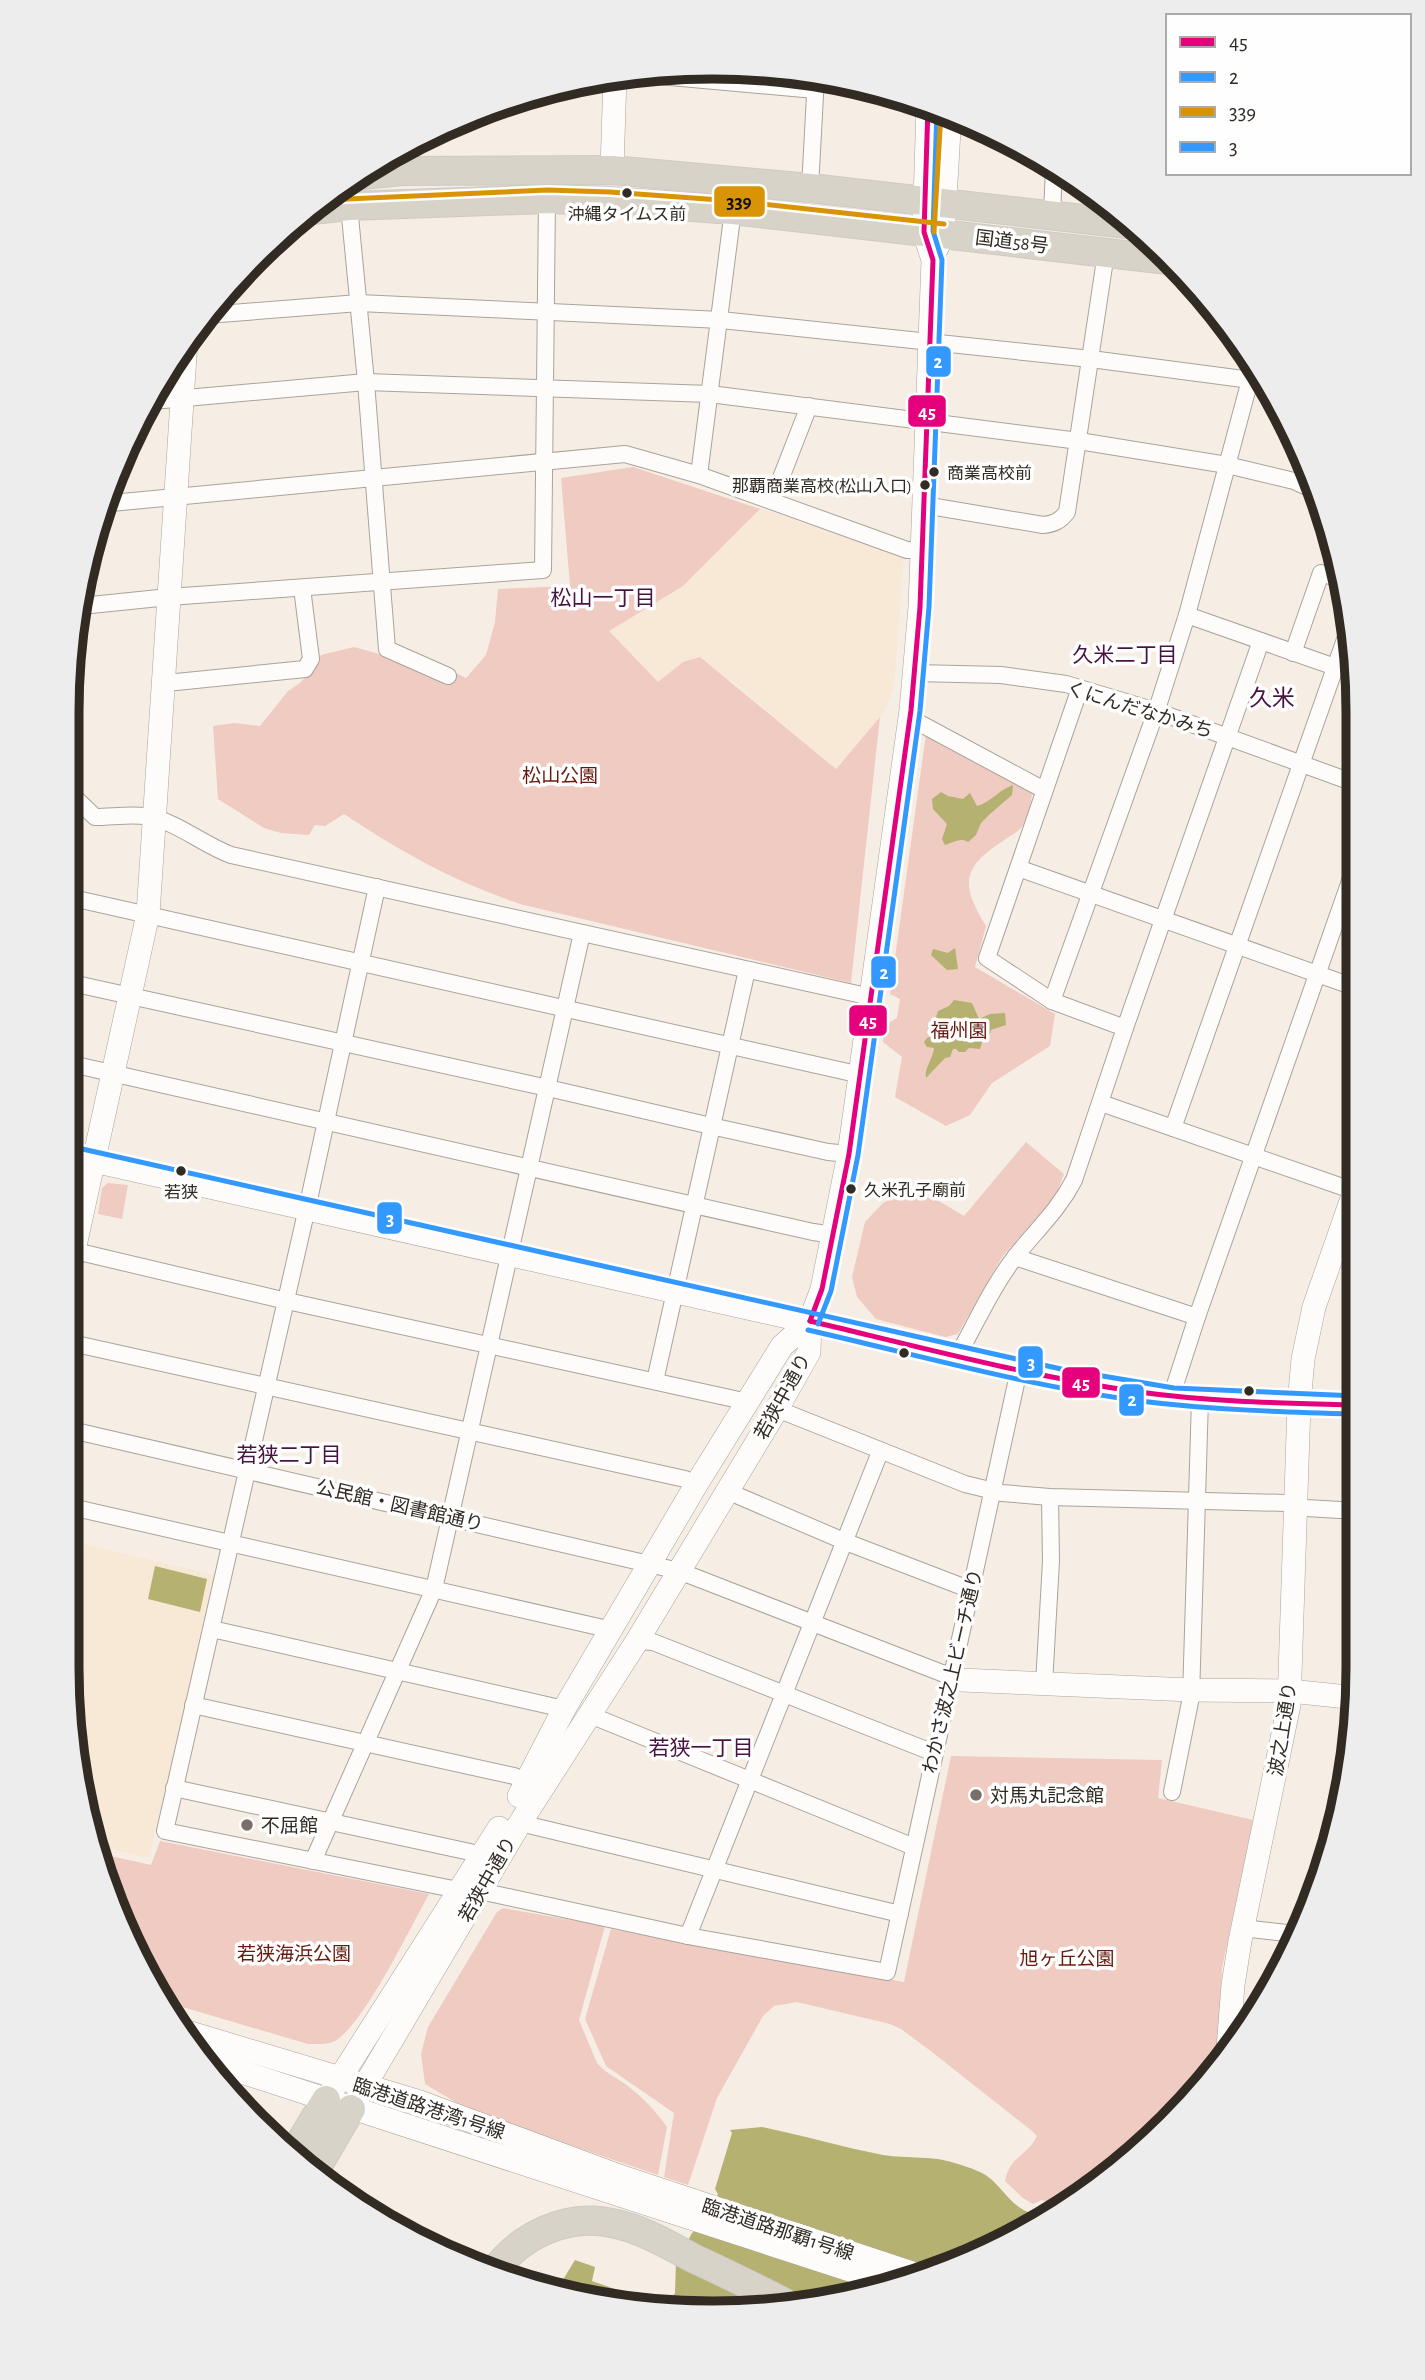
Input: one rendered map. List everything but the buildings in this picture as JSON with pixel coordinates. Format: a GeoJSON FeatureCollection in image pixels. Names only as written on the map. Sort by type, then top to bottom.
{"type":"FeatureCollection","features":[{"type":"Feature","properties":{"kind":"highway","name":"国道58号"},"geometry":{"type":"LineString","coordinates":[[403,160],[612,170],[810,188],[1113,223]]}},
{"type":"Feature","properties":{"kind":"highway","name":"国道58号"},"geometry":{"type":"LineString","coordinates":[[330,208],[547,199],[611,201],[733,210],[1155,259]]}},
{"type":"Feature","properties":{"kind":"highway"},"geometry":{"type":"LineString","coordinates":[[299,2147],[349,2093]]}},
{"type":"Feature","properties":{"kind":"highway"},"geometry":{"type":"LineString","coordinates":[[318,2163],[349,2093]]}},
{"type":"Feature","properties":{"kind":"highway"},"geometry":{"type":"LineString","coordinates":[[500,2265],[530,2237],[555,2226],[594,2221],[616,2224],[654,2238],[775,2298]]}},
{"type":"Feature","properties":{"kind":"street"},"geometry":{"type":"LineString","coordinates":[[612,170],[615,87]]}},
{"type":"Feature","properties":{"kind":"street"},"geometry":{"type":"LineString","coordinates":[[810,188],[816,88]]}},
{"type":"Feature","properties":{"kind":"street"},"geometry":{"type":"LineString","coordinates":[[810,1321],[822,1289],[849,1154],[915,673],[923,550],[935,202],[929,117]]}},
{"type":"Feature","properties":{"kind":"street"},"geometry":{"type":"LineString","coordinates":[[935,202],[948,124]]}},
{"type":"Feature","properties":{"kind":"street"},"geometry":{"type":"LineString","coordinates":[[1052,216],[1053,179]]}},
{"type":"Feature","properties":{"kind":"street"},"geometry":{"type":"LineString","coordinates":[[88,605],[543,570],[548,311],[547,199]]}},
{"type":"Feature","properties":{"kind":"street"},"geometry":{"type":"LineString","coordinates":[[349,206],[387,649],[448,676]]}},
{"type":"Feature","properties":{"kind":"street"},"geometry":{"type":"LineString","coordinates":[[699,475],[733,210]]}},
{"type":"Feature","properties":{"kind":"street"},"geometry":{"type":"LineString","coordinates":[[924,505],[1043,525],[1060,520],[1067,512],[1106,253]]}},
{"type":"Feature","properties":{"kind":"street"},"geometry":{"type":"LineString","coordinates":[[221,314],[359,303],[720,320],[1248,375]]}},
{"type":"Feature","properties":{"kind":"street"},"geometry":{"type":"LineString","coordinates":[[79,1219],[114,1074],[148,914],[184,362]]}},
{"type":"Feature","properties":{"kind":"street"},"geometry":{"type":"LineString","coordinates":[[162,400],[366,382],[710,394],[1079,442],[1227,465],[1304,486]]}},
{"type":"Feature","properties":{"kind":"street"},"geometry":{"type":"LineString","coordinates":[[1052,1002],[1156,711],[1187,615],[1227,465],[1254,385]]}},
{"type":"Feature","properties":{"kind":"street"},"geometry":{"type":"LineString","coordinates":[[772,501],[809,406]]}},
{"type":"Feature","properties":{"kind":"street"},"geometry":{"type":"LineString","coordinates":[[114,503],[625,454],[699,475],[907,550],[923,550]]}},
{"type":"Feature","properties":{"kind":"street"},"geometry":{"type":"LineString","coordinates":[[1293,653],[1321,573],[1331,576]]}},
{"type":"Feature","properties":{"kind":"street"},"geometry":{"type":"LineString","coordinates":[[164,681],[305,669],[312,659],[302,588]]}},
{"type":"Feature","properties":{"kind":"street"},"geometry":{"type":"LineString","coordinates":[[1187,615],[1335,667]]}},
{"type":"Feature","properties":{"kind":"street"},"geometry":{"type":"LineString","coordinates":[[958,1355],[1003,1275],[1062,1203],[1074,1180],[1261,641]]}},
{"type":"Feature","properties":{"kind":"street"},"geometry":{"type":"LineString","coordinates":[[1172,1128],[1343,646]]}},
{"type":"Feature","properties":{"kind":"street","name":"くにんだなかみち"},"geometry":{"type":"LineString","coordinates":[[915,673],[1001,675],[1066,684],[1156,711],[1346,780]]}},
{"type":"Feature","properties":{"kind":"street"},"geometry":{"type":"LineString","coordinates":[[1080,688],[986,958],[1052,1002],[1125,1028]]}},
{"type":"Feature","properties":{"kind":"street"},"geometry":{"type":"LineString","coordinates":[[910,718],[1044,790]]}},
{"type":"Feature","properties":{"kind":"street"},"geometry":{"type":"LineString","coordinates":[[79,802],[95,817],[145,816],[180,828],[230,855],[871,997]]}},
{"type":"Feature","properties":{"kind":"street"},"geometry":{"type":"LineString","coordinates":[[1018,868],[1346,984]]}},
{"type":"Feature","properties":{"kind":"street"},"geometry":{"type":"LineString","coordinates":[[377,887],[307,1209],[165,1831],[688,1936],[880,1452]]}},
{"type":"Feature","properties":{"kind":"street"},"geometry":{"type":"LineString","coordinates":[[1173,1397],[1197,1317],[1346,894]]}},
{"type":"Feature","properties":{"kind":"street"},"geometry":{"type":"LineString","coordinates":[[79,899],[861,1075]]}},
{"type":"Feature","properties":{"kind":"street"},"geometry":{"type":"LineString","coordinates":[[313,1861],[434,1589],[582,933]]}},
{"type":"Feature","properties":{"kind":"street"},"geometry":{"type":"LineString","coordinates":[[654,1381],[747,970]]}},
{"type":"Feature","properties":{"kind":"street"},"geometry":{"type":"LineString","coordinates":[[79,984],[828,1152],[849,1154]]}},
{"type":"Feature","properties":{"kind":"street"},"geometry":{"type":"LineString","coordinates":[[79,1066],[692,1206],[834,1235]]}},
{"type":"Feature","properties":{"kind":"street"},"geometry":{"type":"LineString","coordinates":[[1101,1103],[1346,1186]]}},
{"type":"Feature","properties":{"kind":"street"},"geometry":{"type":"LineString","coordinates":[[79,1157],[1099,1386],[1173,1397],[1346,1405]]}},
{"type":"Feature","properties":{"kind":"street","name":"波之上通り"},"geometry":{"type":"LineString","coordinates":[[1229,2033],[1242,1928],[1290,1691],[1298,1404],[1303,1359],[1314,1307],[1346,1217]]}},
{"type":"Feature","properties":{"kind":"street"},"geometry":{"type":"LineString","coordinates":[[79,1252],[748,1402]]}},
{"type":"Feature","properties":{"kind":"street"},"geometry":{"type":"LineString","coordinates":[[1015,1258],[1197,1317]]}},
{"type":"Feature","properties":{"kind":"street","name":"若狭中通り"},"geometry":{"type":"LineString","coordinates":[[349,2093],[469,1890],[520,1823],[564,1709],[696,1485],[782,1346],[810,1321]]}},
{"type":"Feature","properties":{"kind":"street","name":"若狭中通り"},"geometry":{"type":"LineString","coordinates":[[469,1890],[480,1857],[590,1715],[777,1409],[809,1352],[810,1321]]}},
{"type":"Feature","properties":{"kind":"street"},"geometry":{"type":"LineString","coordinates":[[79,1345],[685,1479],[696,1485]]}},
{"type":"Feature","properties":{"kind":"street","name":"わかさ波之上ビーチ通り"},"geometry":{"type":"LineString","coordinates":[[688,1936],[887,1972],[1019,1370]]}},
{"type":"Feature","properties":{"kind":"street"},"geometry":{"type":"LineString","coordinates":[[1172,1792],[1191,1690],[1200,1399]]}},
{"type":"Feature","properties":{"kind":"street"},"geometry":{"type":"LineString","coordinates":[[777,1409],[880,1452],[965,1484],[992,1491],[1050,1497],[1286,1503],[1306,1508],[1346,1510]]}},
{"type":"Feature","properties":{"kind":"street","name":"公民館・図書館通り"},"geometry":{"type":"LineString","coordinates":[[79,1432],[679,1571],[952,1678]]}},
{"type":"Feature","properties":{"kind":"street"},"geometry":{"type":"LineString","coordinates":[[727,1491],[846,1542],[971,1590]]}},
{"type":"Feature","properties":{"kind":"street"},"geometry":{"type":"LineString","coordinates":[[1044,1684],[1051,1561],[1050,1497]]}},
{"type":"Feature","properties":{"kind":"street"},"geometry":{"type":"LineString","coordinates":[[79,1509],[612,1630]]}},
{"type":"Feature","properties":{"kind":"street"},"geometry":{"type":"LineString","coordinates":[[212,1629],[564,1709]]}},
{"type":"Feature","properties":{"kind":"street"},"geometry":{"type":"LineString","coordinates":[[637,1641],[653,1642],[934,1754]]}},
{"type":"Feature","properties":{"kind":"street"},"geometry":{"type":"LineString","coordinates":[[952,1678],[1191,1690],[1290,1691],[1345,1697]]}},
{"type":"Feature","properties":{"kind":"street"},"geometry":{"type":"LineString","coordinates":[[193,1705],[514,1776],[534,1786]]}},
{"type":"Feature","properties":{"kind":"street"},"geometry":{"type":"LineString","coordinates":[[590,1715],[914,1847]]}},
{"type":"Feature","properties":{"kind":"street"},"geometry":{"type":"LineString","coordinates":[[174,1788],[470,1852],[480,1857]]}},
{"type":"Feature","properties":{"kind":"street"},"geometry":{"type":"LineString","coordinates":[[520,1823],[900,1914]]}},
{"type":"Feature","properties":{"kind":"street"},"geometry":{"type":"LineString","coordinates":[[1242,1928],[1288,1933]]}},
{"type":"Feature","properties":{"kind":"street","name":"臨港道路港湾1号線"},"geometry":{"type":"LineString","coordinates":[[198,2036],[549,2171],[669,2202]]}},
{"type":"Feature","properties":{"kind":"street","name":"臨港道路港湾1号線"},"geometry":{"type":"LineString","coordinates":[[218,2062],[349,2093],[421,2102],[669,2202]]}},
{"type":"Feature","properties":{"kind":"street","name":"臨港道路那覇1号線"},"geometry":{"type":"LineString","coordinates":[[669,2202],[905,2271]]}},
{"type":"Feature","properties":{"kind":"street","name":"臨港道路那覇1号線"},"geometry":{"type":"LineString","coordinates":[[669,2202],[880,2279]]}},
{"type":"Feature","properties":{"kind":"shaded area"},"geometry":{"type":"Polygon","coordinates":[[[633,467],[904,556],[894,688],[880,717],[836,769],[732,681],[683,662],[658,683],[609,631],[561,478],[633,467]]]}},
{"type":"Feature","properties":{"kind":"shaded area"},"geometry":{"type":"Polygon","coordinates":[[[1013,785],[1012,795],[981,823],[976,835],[968,842],[959,840],[945,845],[942,839],[947,824],[933,809],[932,799],[941,792],[963,799],[970,793],[977,806],[1013,785]]]}},
{"type":"Feature","properties":{"kind":"shaded area"},"geometry":{"type":"Polygon","coordinates":[[[955,948],[958,969],[947,970],[931,955],[933,949],[948,953],[955,948]]]}},
{"type":"Feature","properties":{"kind":"shaded area"},"geometry":{"type":"Polygon","coordinates":[[[954,1000],[972,1003],[979,1019],[990,1014],[1005,1013],[1006,1025],[991,1030],[990,1034],[984,1036],[980,1049],[969,1048],[965,1052],[959,1052],[953,1049],[950,1057],[945,1058],[926,1078],[934,1048],[927,1047],[924,1042],[936,1034],[934,1023],[938,1011],[949,1006],[954,1000]]]}},
{"type":"Feature","properties":{"kind":"shaded area"},"geometry":{"type":"Polygon","coordinates":[[[79,1543],[215,1575],[149,1858],[105,1848],[100,1832],[84,1750],[80,1709],[79,1543]]]}},
{"type":"Feature","properties":{"kind":"shaded area"},"geometry":{"type":"Polygon","coordinates":[[[155,1566],[207,1579],[200,1612],[148,1599],[155,1566]]]}},
{"type":"Feature","properties":{"kind":"shaded area"},"geometry":{"type":"Polygon","coordinates":[[[762,2127],[883,2155],[949,2161],[989,2177],[1014,2203],[1034,2213],[955,2253],[877,2280],[795,2296],[754,2300],[670,2300],[675,2293],[676,2262],[718,2194],[715,2189],[732,2133],[730,2130],[762,2127]]]}},
{"type":"Feature","properties":{"kind":"shaded area"},"geometry":{"type":"Polygon","coordinates":[[[575,2260],[595,2267],[592,2281],[636,2297],[589,2289],[561,2283],[575,2260]]]}},
{"type":"Feature","properties":{"kind":"green space","name":"松山公園"},"geometry":{"type":"Polygon","coordinates":[[[633,467],[760,509],[683,586],[609,631],[658,682],[683,662],[700,657],[836,769],[880,717],[851,983],[520,904],[429,865],[344,814],[325,826],[315,825],[309,835],[281,833],[264,828],[218,799],[213,726],[234,723],[260,726],[288,691],[313,669],[321,655],[354,647],[401,660],[447,680],[456,673],[466,678],[486,655],[495,622],[498,589],[570,586],[561,478],[633,467]]]}},
{"type":"Feature","properties":{"kind":"green space","name":"福州園"},"geometry":{"type":"Polygon","coordinates":[[[926,734],[1019,779],[1032,793],[1029,813],[1022,827],[979,860],[969,878],[972,899],[986,926],[975,967],[1055,1014],[1050,1046],[992,1083],[970,1115],[946,1126],[895,1097],[902,1057],[883,1042],[885,1025],[897,1018],[900,999],[890,994],[926,734]]]}},
{"type":"Feature","properties":{"kind":"green space"},"geometry":{"type":"Polygon","coordinates":[[[1026,1142],[1064,1174],[1056,1195],[1002,1257],[958,1334],[945,1337],[876,1319],[857,1297],[852,1277],[865,1222],[883,1203],[898,1195],[911,1193],[939,1201],[964,1216],[1026,1142]]]}},
{"type":"Feature","properties":{"kind":"green space"},"geometry":{"type":"Polygon","coordinates":[[[108,1183],[128,1185],[122,1219],[98,1214],[102,1188],[108,1183]]]}},
{"type":"Feature","properties":{"kind":"green space","name":"旭ヶ丘公園"},"geometry":{"type":"Polygon","coordinates":[[[951,1756],[1162,1760],[1158,1798],[1253,1820],[1222,1968],[1218,2049],[1161,2116],[1098,2170],[1050,2203],[1042,2200],[1033,2204],[1005,2181],[1011,2166],[1037,2136],[1032,2131],[901,2029],[797,2002],[774,2006],[763,2016],[717,2098],[688,2185],[664,2177],[674,2113],[606,2066],[585,2019],[611,1929],[904,1982],[951,1756]]]}},
{"type":"Feature","properties":{"kind":"green space","name":"若狭海浜公園"},"geometry":{"type":"Polygon","coordinates":[[[160,1841],[429,1894],[386,1974],[360,2015],[335,2041],[308,2044],[177,2005],[144,1948],[107,1855],[151,1865],[160,1841]]]}},
{"type":"Feature","properties":{"kind":"green space"},"geometry":{"type":"Polygon","coordinates":[[[503,1908],[605,1926],[579,2020],[597,2063],[640,2096],[667,2127],[658,2175],[457,2103],[425,2084],[421,2054],[428,2027],[497,1912],[503,1908]]]}},
{"type":"Feature","properties":{"kind":"transit line","name":"45"},"geometry":{"type":"LineString","coordinates":[[810,1321],[822,1289],[849,1154],[911,710],[920,607],[933,260],[924,232],[928,116]]}},
{"type":"Feature","properties":{"kind":"transit line","name":"2"},"geometry":{"type":"LineString","coordinates":[[818,1324],[831,1291],[858,1155],[920,711],[929,607],[942,260],[933,231],[937,120]]}},
{"type":"Feature","properties":{"kind":"transit line","name":"339"},"geometry":{"type":"LineString","coordinates":[[934,232],[940,121]]}},
{"type":"Feature","properties":{"kind":"transit line","name":"339"},"geometry":{"type":"LineString","coordinates":[[342,199],[547,190],[610,192],[734,201],[944,224]]}},
{"type":"Feature","properties":{"kind":"transit line","name":"3"},"geometry":{"type":"LineString","coordinates":[[79,1148],[1061,1369],[1174,1388],[1346,1396]]}},
{"type":"Feature","properties":{"kind":"transit line","name":"45"},"geometry":{"type":"LineString","coordinates":[[810,1321],[1015,1369],[1139,1392],[1220,1400],[1346,1405]]}},
{"type":"Feature","properties":{"kind":"transit line","name":"2"},"geometry":{"type":"LineString","coordinates":[[808,1330],[1015,1379],[1098,1395],[1194,1407],[1346,1414]]}},
{"type":"Feature","properties":{"kind":"place","name":"沖縄タイムス前"},"geometry":{"type":"Point","coordinates":[627,193]}},
{"type":"Feature","properties":{"kind":"place","name":"商業高校前"},"geometry":{"type":"Point","coordinates":[934,472]}},
{"type":"Feature","properties":{"kind":"place","name":"那覇商業高校(松山入口)"},"geometry":{"type":"Point","coordinates":[925,485]}},
{"type":"Feature","properties":{"kind":"place","name":"若狭"},"geometry":{"type":"Point","coordinates":[181,1171]}},
{"type":"Feature","properties":{"kind":"place","name":"久米孔子廟前"},"geometry":{"type":"Point","coordinates":[851,1189]}},
{"type":"Feature","properties":{"kind":"place","name":"対馬丸記念館"},"geometry":{"type":"Point","coordinates":[976,1795]}},
{"type":"Feature","properties":{"kind":"place","name":"不屈館"},"geometry":{"type":"Point","coordinates":[247,1825]}},
{"type":"Feature","properties":{"kind":"district","name":"松山一丁目"},"geometry":{"type":"Point","coordinates":[603,598]}},
{"type":"Feature","properties":{"kind":"district","name":"久米二丁目"},"geometry":{"type":"Point","coordinates":[1125,655]}},
{"type":"Feature","properties":{"kind":"district","name":"久米"},"geometry":{"type":"Point","coordinates":[1272,698]}},
{"type":"Feature","properties":{"kind":"district","name":"若狭二丁目"},"geometry":{"type":"Point","coordinates":[289,1455]}},
{"type":"Feature","properties":{"kind":"district","name":"若狭一丁目"},"geometry":{"type":"Point","coordinates":[701,1748]}}]}
